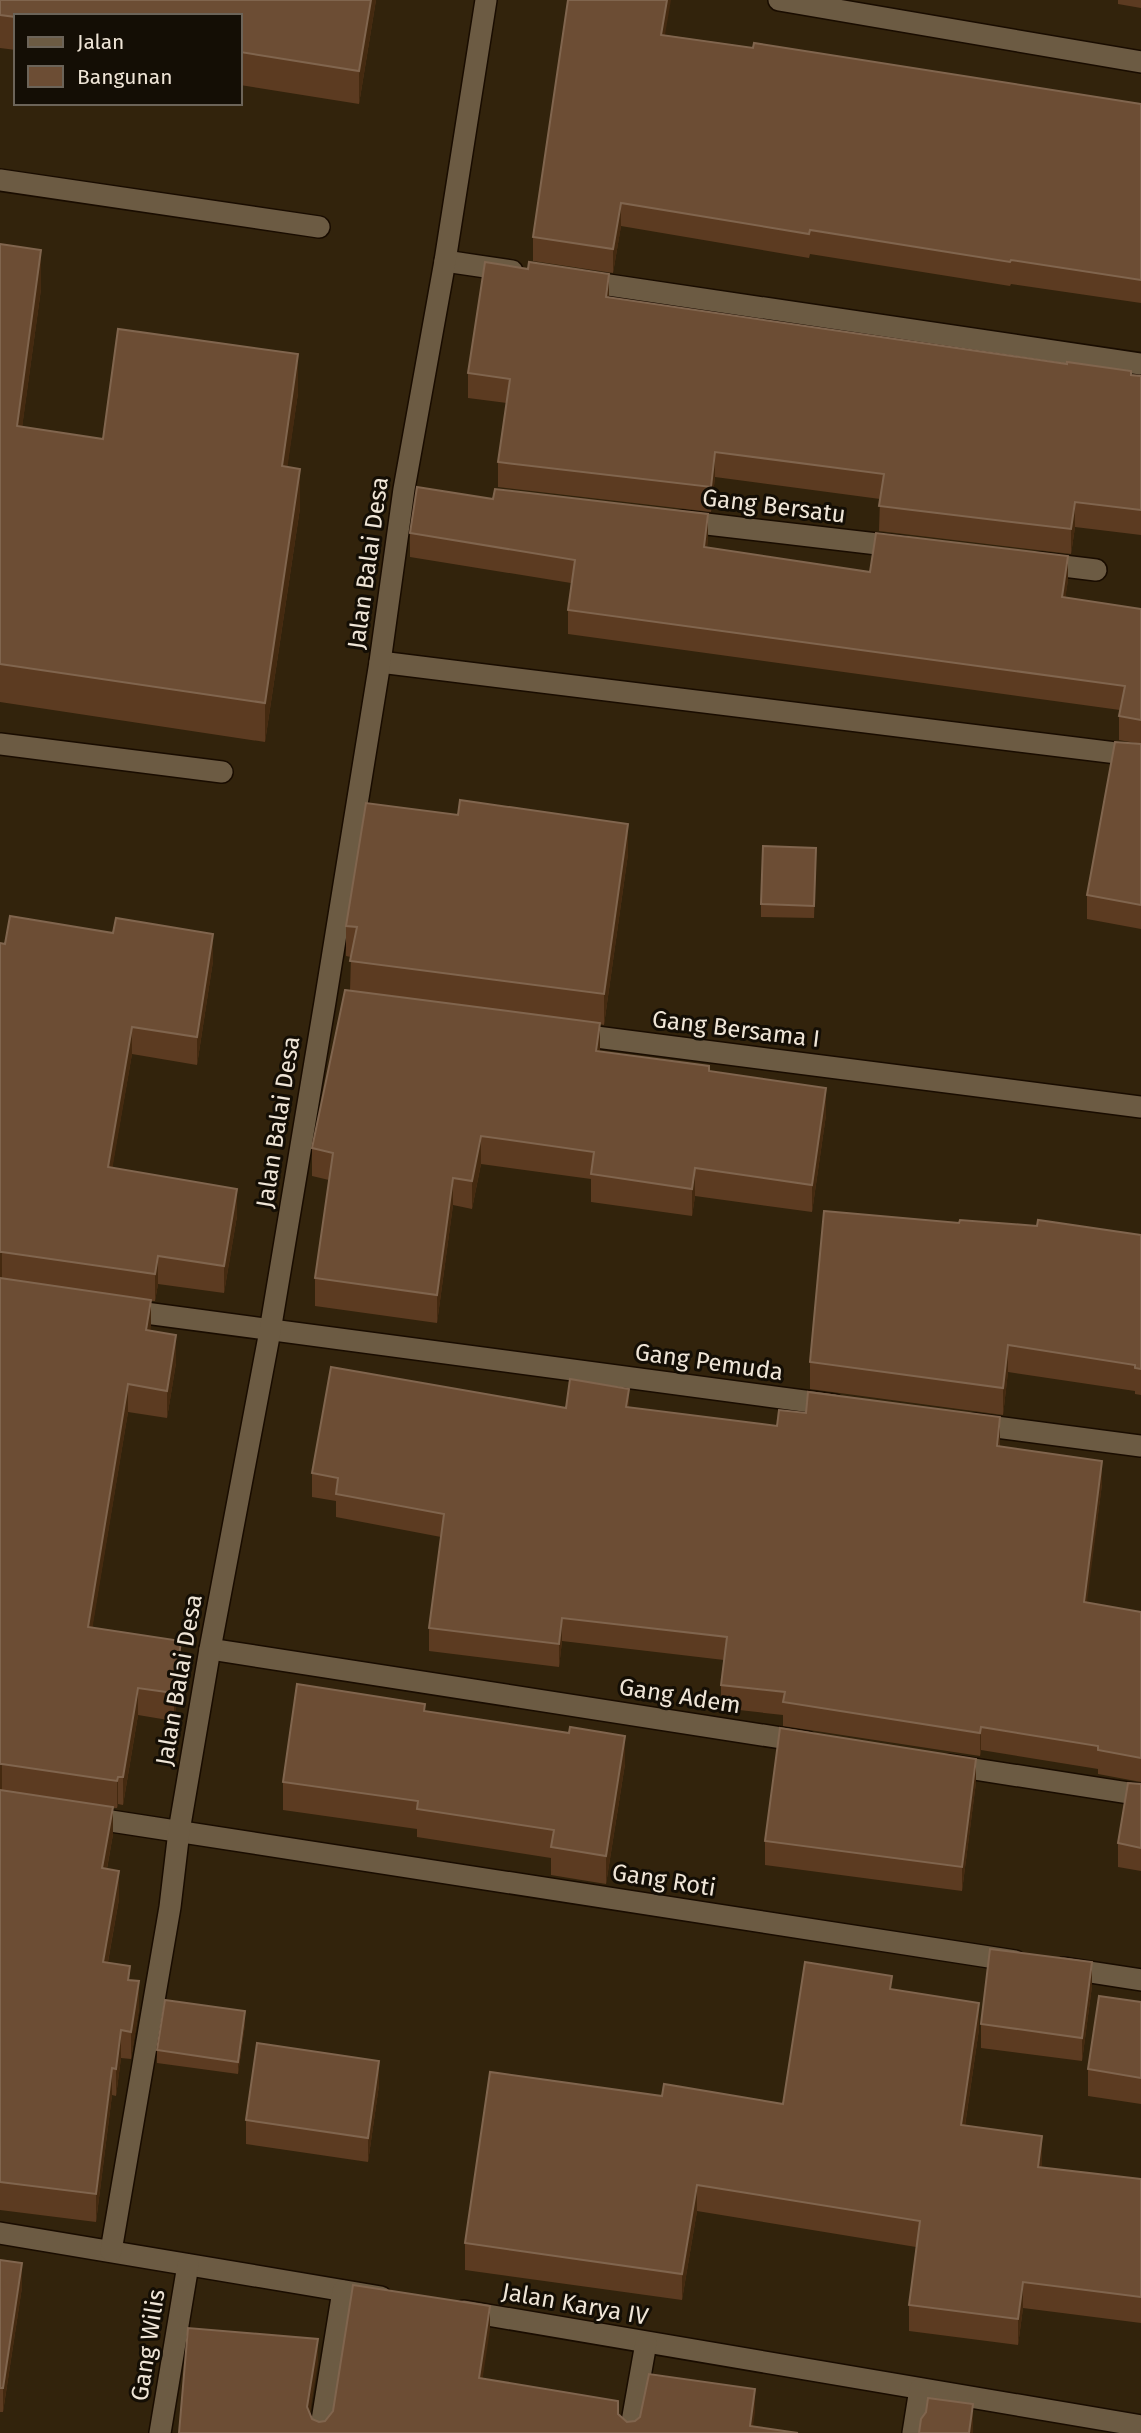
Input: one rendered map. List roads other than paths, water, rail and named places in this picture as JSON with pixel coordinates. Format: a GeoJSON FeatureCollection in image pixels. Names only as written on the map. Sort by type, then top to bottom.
{"type":"FeatureCollection","features":[{"type":"Feature","properties":{"kind":"street","name":"Jalan Balai Desa"},"geometry":{"type":"LineString","coordinates":[[111,2251],[170,1907],[179,1831],[210,1649],[332,1003],[380,663],[411,490],[486,0]]}},
{"type":"Feature","properties":{"kind":"street"},"geometry":{"type":"LineString","coordinates":[[779,0],[1141,62]]}},
{"type":"Feature","properties":{"kind":"street"},"geometry":{"type":"LineString","coordinates":[[0,180],[319,227]]}},
{"type":"Feature","properties":{"kind":"street"},"geometry":{"type":"LineString","coordinates":[[445,261],[527,273]]}},
{"type":"Feature","properties":{"kind":"street"},"geometry":{"type":"LineString","coordinates":[[568,279],[1141,364]]}},
{"type":"Feature","properties":{"kind":"street","name":"Gang Bersatu"},"geometry":{"type":"LineString","coordinates":[[667,520],[916,549]]}},
{"type":"Feature","properties":{"kind":"street"},"geometry":{"type":"LineString","coordinates":[[1013,560],[1096,570]]}},
{"type":"Feature","properties":{"kind":"street"},"geometry":{"type":"LineString","coordinates":[[380,663],[1141,756]]}},
{"type":"Feature","properties":{"kind":"street"},"geometry":{"type":"LineString","coordinates":[[0,744],[222,772]]}},
{"type":"Feature","properties":{"kind":"street","name":"Gang Bersama I"},"geometry":{"type":"LineString","coordinates":[[546,1030],[1141,1107]]}},
{"type":"Feature","properties":{"kind":"street","name":"Gang Pemuda"},"geometry":{"type":"LineString","coordinates":[[108,1307],[851,1408]]}},
{"type":"Feature","properties":{"kind":"street"},"geometry":{"type":"LineString","coordinates":[[947,1420],[1141,1446]]}},
{"type":"Feature","properties":{"kind":"street","name":"Gang Adem"},"geometry":{"type":"LineString","coordinates":[[210,1649],[826,1745]]}},
{"type":"Feature","properties":{"kind":"street"},"geometry":{"type":"LineString","coordinates":[[936,1763],[1141,1795]]}},
{"type":"Feature","properties":{"kind":"street","name":"Gang Roti"},"geometry":{"type":"LineString","coordinates":[[69,1814],[1141,1980]]}},
{"type":"Feature","properties":{"kind":"street"},"geometry":{"type":"LineString","coordinates":[[0,2232],[398,2300]]}},
{"type":"Feature","properties":{"kind":"street","name":"Gang Wilis"},"geometry":{"type":"LineString","coordinates":[[160,2433],[188,2265]]}},
{"type":"Feature","properties":{"kind":"street"},"geometry":{"type":"LineString","coordinates":[[320,2433],[343,2291]]}},
{"type":"Feature","properties":{"kind":"street","name":"Jalan Karya IV"},"geometry":{"type":"LineString","coordinates":[[440,2307],[1141,2426]]}},
{"type":"Feature","properties":{"kind":"street"},"geometry":{"type":"LineString","coordinates":[[630,2433],[646,2343]]}},
{"type":"Feature","properties":{"kind":"street"},"geometry":{"type":"LineString","coordinates":[[913,2433],[920,2389]]}}]}
